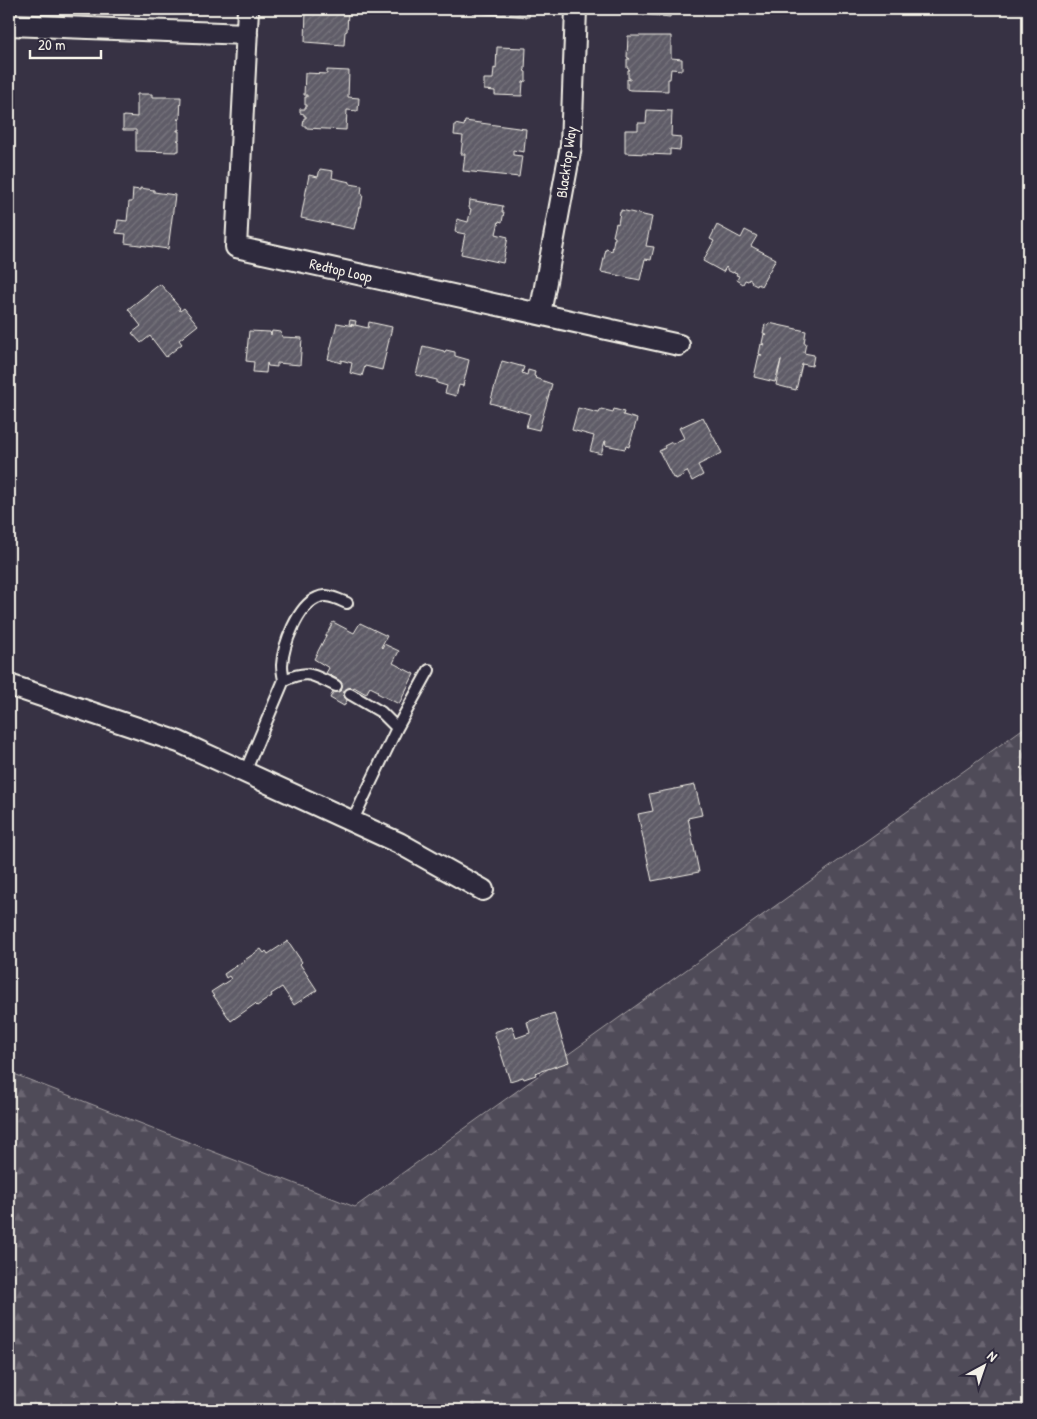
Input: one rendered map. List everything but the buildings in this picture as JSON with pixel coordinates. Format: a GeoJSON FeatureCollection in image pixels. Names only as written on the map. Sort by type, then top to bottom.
{"type":"FeatureCollection","features":[{"type":"Feature","properties":{"kind":"street","name":"Redtop Loop"},"geometry":{"type":"LineString","coordinates":[[248,9],[236,247],[679,345]]}},
{"type":"Feature","properties":{"kind":"street","name":"Blacktop Way"},"geometry":{"type":"LineString","coordinates":[[540,314],[570,146],[576,9]]}},
{"type":"Feature","properties":{"kind":"street"},"geometry":{"type":"LineString","coordinates":[[9,25],[247,34]]}},
{"type":"Feature","properties":{"kind":"street"},"geometry":{"type":"LineString","coordinates":[[9,685],[179,742],[399,843],[483,890]]}},
{"type":"Feature","properties":{"kind":"lane"},"geometry":{"type":"LineString","coordinates":[[245,772],[284,680],[282,666],[284,652],[294,626],[306,606],[318,597],[331,596],[346,603]]}},
{"type":"Feature","properties":{"kind":"lane"},"geometry":{"type":"LineString","coordinates":[[352,822],[429,670]]}},
{"type":"Feature","properties":{"kind":"lane"},"geometry":{"type":"LineString","coordinates":[[284,680],[308,673],[336,686]]}},
{"type":"Feature","properties":{"kind":"lane"},"geometry":{"type":"LineString","coordinates":[[350,694],[381,712],[398,728]]}},
{"type":"Feature","properties":{"kind":"green space"},"geometry":{"type":"Polygon","coordinates":[[[1028,725],[1028,1410],[9,1410],[9,1072],[355,1207],[1028,725]]]}}]}
